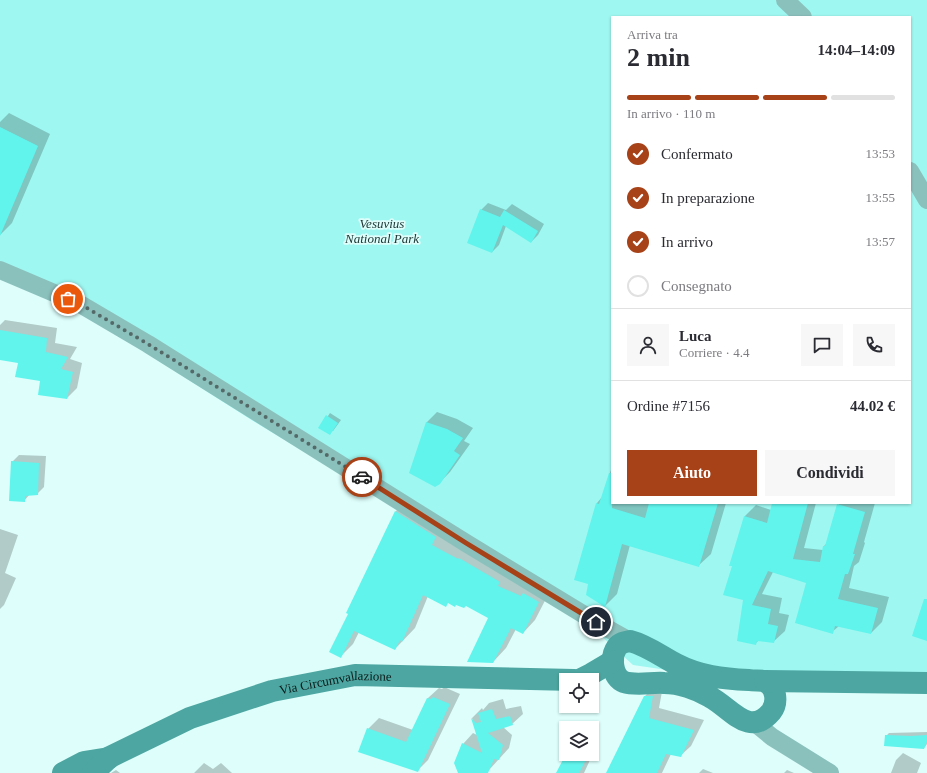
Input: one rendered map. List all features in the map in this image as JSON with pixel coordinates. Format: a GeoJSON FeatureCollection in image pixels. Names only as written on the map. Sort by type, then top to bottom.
{"type":"FeatureCollection","features":[{"type":"Feature","properties":{"kind":"main road"},"geometry":{"type":"LineString","coordinates":[[592,673],[619,652],[638,643],[677,664],[704,675],[722,679],[771,696],[806,682],[927,683]]}},
{"type":"Feature","properties":{"kind":"main road"},"geometry":{"type":"LineString","coordinates":[[619,652],[615,672],[624,682]]}},
{"type":"Feature","properties":{"kind":"main road","name":"Via Circumvallazione"},"geometry":{"type":"LineString","coordinates":[[63,773],[84,762],[110,757],[190,718],[272,691],[355,675],[559,680]]}},
{"type":"Feature","properties":{"kind":"main road"},"geometry":{"type":"LineString","coordinates":[[599,684],[624,682],[665,683],[691,689],[710,697],[746,722],[755,724],[766,718],[771,696]]}},
{"type":"Feature","properties":{"kind":"main road","name":"Via Circumvallazione"},"geometry":{"type":"LineString","coordinates":[[93,773],[110,757]]}},
{"type":"Feature","properties":{"kind":"street"},"geometry":{"type":"LineString","coordinates":[[785,0],[802,16]]}},
{"type":"Feature","properties":{"kind":"street"},"geometry":{"type":"LineString","coordinates":[[911,173],[927,200]]}},
{"type":"Feature","properties":{"kind":"street"},"geometry":{"type":"LineString","coordinates":[[0,270],[80,304],[148,344],[466,543],[596,622],[619,652]]}},
{"type":"Feature","properties":{"kind":"street"},"geometry":{"type":"LineString","coordinates":[[771,696],[779,730],[788,745]]}},
{"type":"Feature","properties":{"kind":"street"},"geometry":{"type":"LineString","coordinates":[[755,724],[772,737],[788,745],[830,773]]}},
{"type":"Feature","properties":{"kind":"green space","name":"Vesuvius National Park"},"geometry":{"type":"Polygon","coordinates":[[[0,0],[927,0],[927,691],[743,681],[633,665],[586,622],[250,419],[85,314],[0,279],[0,0]]]}},
{"type":"Feature","properties":{"kind":"building"},"geometry":{"type":"Polygon","coordinates":[[[0,127],[38,146],[0,236],[0,127]]]}},
{"type":"Feature","properties":{"kind":"building"},"geometry":{"type":"Polygon","coordinates":[[[480,209],[500,217],[504,210],[538,231],[531,243],[503,225],[492,253],[467,243],[480,209]]]}},
{"type":"Feature","properties":{"kind":"building"},"geometry":{"type":"Polygon","coordinates":[[[0,330],[47,338],[46,352],[68,357],[61,369],[73,372],[67,399],[38,395],[40,381],[15,377],[18,363],[0,360],[0,330]]]}},
{"type":"Feature","properties":{"kind":"building"},"geometry":{"type":"Polygon","coordinates":[[[326,415],[338,423],[330,435],[318,428],[326,415]]]}},
{"type":"Feature","properties":{"kind":"building"},"geometry":{"type":"Polygon","coordinates":[[[426,422],[447,429],[463,438],[454,451],[460,455],[440,484],[435,487],[409,473],[426,422]]]}},
{"type":"Feature","properties":{"kind":"building"},"geometry":{"type":"Polygon","coordinates":[[[11,461],[39,463],[38,495],[25,496],[25,502],[9,501],[11,461]]]}},
{"type":"Feature","properties":{"kind":"building"},"geometry":{"type":"Polygon","coordinates":[[[609,473],[611,473],[612,508],[645,518],[649,504],[718,504],[699,567],[622,544],[605,607],[586,595],[588,584],[574,580],[596,503],[599,504],[609,473]]]}},
{"type":"Feature","properties":{"kind":"building"},"geometry":{"type":"Polygon","coordinates":[[[772,504],[808,504],[793,559],[820,562],[823,546],[825,546],[837,504],[865,512],[853,554],[855,554],[848,574],[845,574],[838,599],[878,608],[871,634],[835,626],[833,634],[795,623],[806,583],[768,571],[752,605],[771,609],[768,624],[778,626],[774,643],[757,641],[756,645],[737,641],[743,600],[723,595],[732,566],[729,566],[744,516],[767,523],[772,504]]]}},
{"type":"Feature","properties":{"kind":"building"},"geometry":{"type":"Polygon","coordinates":[[[395,511],[436,537],[432,545],[458,559],[459,558],[500,582],[498,586],[521,596],[523,593],[539,602],[523,634],[511,628],[493,663],[467,662],[488,618],[466,606],[464,608],[456,605],[455,607],[448,603],[446,607],[423,595],[402,642],[400,640],[395,650],[354,631],[341,658],[329,652],[395,511]]]}},
{"type":"Feature","properties":{"kind":"building"},"geometry":{"type":"Polygon","coordinates":[[[924,599],[927,599],[927,641],[912,636],[924,599]]]}},
{"type":"Feature","properties":{"kind":"building"},"geometry":{"type":"Polygon","coordinates":[[[644,696],[653,696],[649,718],[694,730],[681,757],[666,754],[657,773],[606,773],[644,696]]]}},
{"type":"Feature","properties":{"kind":"building"},"geometry":{"type":"Polygon","coordinates":[[[433,697],[450,704],[418,772],[358,752],[367,728],[406,742],[427,698],[431,699],[433,697]]]}},
{"type":"Feature","properties":{"kind":"building"},"geometry":{"type":"Polygon","coordinates":[[[492,709],[496,719],[510,716],[513,725],[488,733],[503,745],[499,760],[494,759],[488,773],[458,773],[454,763],[462,743],[482,753],[471,718],[476,723],[481,722],[478,713],[492,709]]]}},
{"type":"Feature","properties":{"kind":"building"},"geometry":{"type":"Polygon","coordinates":[[[885,735],[927,735],[927,742],[924,749],[884,746],[885,735]]]}},
{"type":"Feature","properties":{"kind":"building"},"geometry":{"type":"Polygon","coordinates":[[[562,761],[585,761],[579,773],[556,773],[562,761]]]}},
{"type":"Feature","properties":{"kind":"way so far"},"geometry":{"type":"LineString","coordinates":[[68,299],[80,304],[148,344],[362,477]]}},
{"type":"Feature","properties":{"kind":"route"},"geometry":{"type":"LineString","coordinates":[[362,477],[466,543],[596,622]]}}]}
